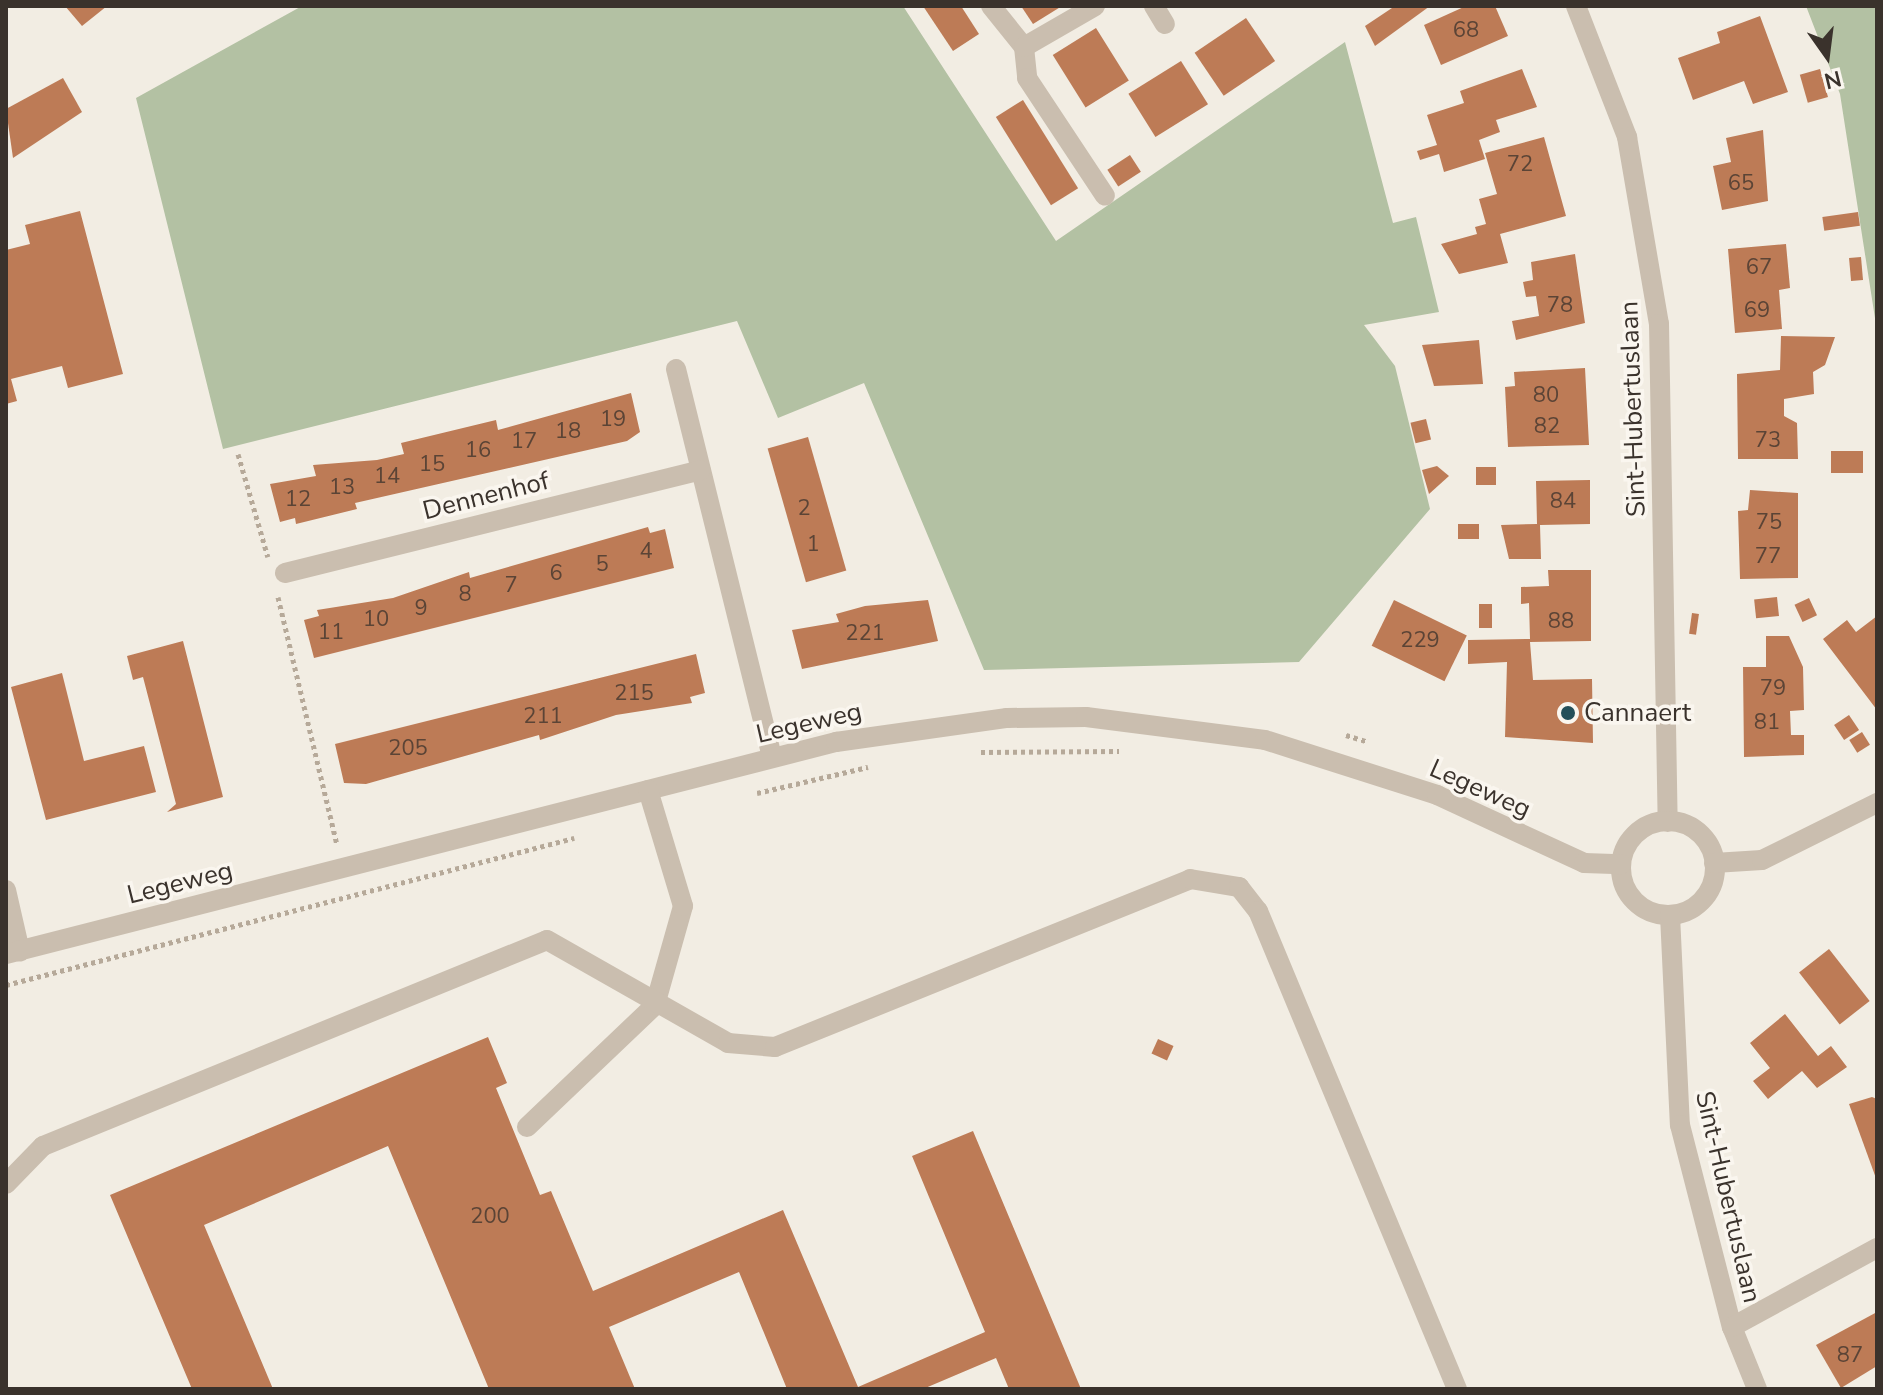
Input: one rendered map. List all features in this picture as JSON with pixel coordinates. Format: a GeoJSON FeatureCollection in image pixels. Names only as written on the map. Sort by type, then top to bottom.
{"type":"FeatureCollection","features":[{"type":"Feature","properties":{"kind":"street"},"geometry":{"type":"LineString","coordinates":[[991,6],[1024,47],[1027,78],[1105,196]]}},
{"type":"Feature","properties":{"kind":"street"},"geometry":{"type":"LineString","coordinates":[[1024,47],[1095,6]]}},
{"type":"Feature","properties":{"kind":"street"},"geometry":{"type":"LineString","coordinates":[[1154,6],[1165,24]]}},
{"type":"Feature","properties":{"kind":"street","name":"Sint-Hubertuslaan"},"geometry":{"type":"LineString","coordinates":[[1576,6],[1627,137],[1659,324],[1668,822]]}},
{"type":"Feature","properties":{"kind":"street"},"geometry":{"type":"LineString","coordinates":[[676,369],[772,757]]}},
{"type":"Feature","properties":{"kind":"street","name":"Dennenhof"},"geometry":{"type":"LineString","coordinates":[[277,577],[700,470]]}},
{"type":"Feature","properties":{"kind":"street","name":"Legeweg"},"geometry":{"type":"LineString","coordinates":[[13,952],[772,757],[1007,718],[1176,725],[1265,740],[1437,795],[1584,863],[1621,864]]}},
{"type":"Feature","properties":{"kind":"street"},"geometry":{"type":"LineString","coordinates":[[527,1127],[655,1005],[683,906],[648,790]]}},
{"type":"Feature","properties":{"kind":"street"},"geometry":{"type":"LineString","coordinates":[[1714,863],[1762,860],[1877,803]]}},
{"type":"Feature","properties":{"kind":"street"},"geometry":{"type":"LineString","coordinates":[[1668,822],[1703,837],[1714,863],[1701,902],[1670,915],[1631,899],[1621,864],[1632,837],[1668,822]]}},
{"type":"Feature","properties":{"kind":"street"},"geometry":{"type":"LineString","coordinates":[[6,1184],[43,1146],[547,940],[655,1005],[728,1043],[775,1047],[1190,879],[1239,887],[1258,911],[1457,1389]]}},
{"type":"Feature","properties":{"kind":"street"},"geometry":{"type":"LineString","coordinates":[[6,890],[13,952]]}},
{"type":"Feature","properties":{"kind":"street","name":"Sint-Hubertuslaan"},"geometry":{"type":"LineString","coordinates":[[1670,915],[1680,1125],[1732,1327],[1757,1389]]}},
{"type":"Feature","properties":{"kind":"street"},"geometry":{"type":"LineString","coordinates":[[1732,1327],[1877,1248]]}},
{"type":"Feature","properties":{"kind":"path"},"geometry":{"type":"LineString","coordinates":[[238,454],[277,577],[342,868]]}},
{"type":"Feature","properties":{"kind":"path"},"geometry":{"type":"LineString","coordinates":[[965,753],[1134,751]]}},
{"type":"Feature","properties":{"kind":"path"},"geometry":{"type":"LineString","coordinates":[[742,796],[877,765]]}},
{"type":"Feature","properties":{"kind":"path"},"geometry":{"type":"LineString","coordinates":[[6,985],[564,844],[589,830]]}},
{"type":"Feature","properties":{"kind":"green space"},"geometry":{"type":"Polygon","coordinates":[[[302,6],[903,6],[1056,241],[1345,42],[1393,223],[1416,217],[1439,312],[1364,325],[1395,366],[1430,509],[1299,662],[984,670],[864,383],[778,418],[737,321],[223,449],[136,98],[302,6]]]}},
{"type":"Feature","properties":{"kind":"green space"},"geometry":{"type":"Polygon","coordinates":[[[1806,6],[1877,6],[1877,331],[1840,94],[1806,6]]]}},
{"type":"Feature","properties":{"kind":"building"},"geometry":{"type":"Polygon","coordinates":[[[65,6],[107,6],[82,26],[65,6]]]}},
{"type":"Feature","properties":{"kind":"building"},"geometry":{"type":"Polygon","coordinates":[[[923,6],[961,6],[979,34],[953,51],[923,6]]]}},
{"type":"Feature","properties":{"kind":"building"},"geometry":{"type":"Polygon","coordinates":[[[1021,6],[1062,6],[1033,24],[1021,6]]]}},
{"type":"Feature","properties":{"kind":"building"},"geometry":{"type":"Polygon","coordinates":[[[1395,6],[1430,6],[1375,46],[1365,26],[1395,6]]]}},
{"type":"Feature","properties":{"kind":"building"},"geometry":{"type":"Polygon","coordinates":[[[1466,6],[1495,6],[1508,36],[1441,65],[1424,25],[1466,6]]]}},
{"type":"Feature","properties":{"kind":"building"},"geometry":{"type":"Polygon","coordinates":[[[1760,16],[1788,92],[1753,104],[1744,81],[1693,100],[1678,58],[1720,43],[1717,32],[1760,16]]]}},
{"type":"Feature","properties":{"kind":"building"},"geometry":{"type":"Polygon","coordinates":[[[1246,18],[1275,61],[1224,96],[1195,53],[1246,18]]]}},
{"type":"Feature","properties":{"kind":"building"},"geometry":{"type":"Polygon","coordinates":[[[1096,28],[1129,81],[1086,108],[1053,55],[1096,28]]]}},
{"type":"Feature","properties":{"kind":"building"},"geometry":{"type":"Polygon","coordinates":[[[1181,61],[1208,104],[1155,137],[1128,94],[1181,61]]]}},
{"type":"Feature","properties":{"kind":"building"},"geometry":{"type":"Polygon","coordinates":[[[1522,69],[1537,107],[1496,120],[1500,132],[1479,140],[1485,159],[1444,172],[1439,154],[1420,160],[1417,151],[1437,145],[1427,115],[1464,103],[1460,91],[1522,69]]]}},
{"type":"Feature","properties":{"kind":"building"},"geometry":{"type":"Polygon","coordinates":[[[1820,69],[1828,97],[1808,103],[1800,75],[1820,69]]]}},
{"type":"Feature","properties":{"kind":"building"},"geometry":{"type":"Polygon","coordinates":[[[63,78],[82,112],[13,158],[6,109],[63,78]]]}},
{"type":"Feature","properties":{"kind":"building"},"geometry":{"type":"Polygon","coordinates":[[[1023,100],[1078,188],[1051,205],[996,117],[1023,100]]]}},
{"type":"Feature","properties":{"kind":"building"},"geometry":{"type":"Polygon","coordinates":[[[1763,130],[1768,201],[1722,210],[1713,166],[1731,162],[1726,138],[1763,130]]]}},
{"type":"Feature","properties":{"kind":"building"},"geometry":{"type":"Polygon","coordinates":[[[1544,137],[1566,216],[1500,234],[1508,263],[1459,274],[1441,244],[1477,234],[1475,227],[1486,224],[1479,199],[1497,194],[1485,153],[1544,137]]]}},
{"type":"Feature","properties":{"kind":"building"},"geometry":{"type":"Polygon","coordinates":[[[1130,155],[1141,172],[1118,186],[1107,170],[1130,155]]]}},
{"type":"Feature","properties":{"kind":"building"},"geometry":{"type":"Polygon","coordinates":[[[80,211],[123,374],[68,388],[62,366],[11,379],[17,401],[6,404],[6,250],[30,244],[25,225],[80,211]]]}},
{"type":"Feature","properties":{"kind":"building"},"geometry":{"type":"Polygon","coordinates":[[[1858,212],[1860,226],[1824,231],[1822,217],[1858,212]]]}},
{"type":"Feature","properties":{"kind":"building"},"geometry":{"type":"Polygon","coordinates":[[[1786,244],[1790,288],[1779,290],[1782,329],[1735,333],[1728,249],[1786,244]]]}},
{"type":"Feature","properties":{"kind":"building"},"geometry":{"type":"Polygon","coordinates":[[[1575,254],[1585,323],[1516,340],[1512,321],[1539,316],[1536,296],[1526,297],[1523,282],[1533,280],[1531,262],[1575,254]]]}},
{"type":"Feature","properties":{"kind":"building"},"geometry":{"type":"Polygon","coordinates":[[[1861,257],[1863,280],[1851,281],[1849,258],[1861,257]]]}},
{"type":"Feature","properties":{"kind":"building"},"geometry":{"type":"Polygon","coordinates":[[[1781,336],[1835,337],[1825,365],[1813,372],[1814,394],[1784,399],[1784,416],[1797,423],[1798,459],[1738,459],[1737,374],[1780,370],[1781,336]]]}},
{"type":"Feature","properties":{"kind":"building"},"geometry":{"type":"Polygon","coordinates":[[[1479,340],[1483,384],[1434,386],[1422,345],[1479,340]]]}},
{"type":"Feature","properties":{"kind":"building"},"geometry":{"type":"Polygon","coordinates":[[[1585,368],[1589,445],[1508,447],[1505,387],[1515,386],[1514,372],[1585,368]]]}},
{"type":"Feature","properties":{"kind":"building"},"geometry":{"type":"Polygon","coordinates":[[[631,393],[640,432],[627,441],[355,503],[357,509],[296,524],[295,518],[280,522],[270,484],[316,476],[313,465],[377,460],[404,454],[401,443],[496,420],[498,430],[631,393]]]}},
{"type":"Feature","properties":{"kind":"building"},"geometry":{"type":"Polygon","coordinates":[[[1426,419],[1431,439],[1416,443],[1410,423],[1426,419]]]}},
{"type":"Feature","properties":{"kind":"building"},"geometry":{"type":"Polygon","coordinates":[[[808,437],[846,571],[806,582],[768,449],[808,437]]]}},
{"type":"Feature","properties":{"kind":"building"},"geometry":{"type":"Polygon","coordinates":[[[1831,451],[1863,451],[1863,473],[1831,473],[1831,451]]]}},
{"type":"Feature","properties":{"kind":"building"},"geometry":{"type":"Polygon","coordinates":[[[1437,466],[1449,476],[1429,494],[1422,470],[1437,466]]]}},
{"type":"Feature","properties":{"kind":"building"},"geometry":{"type":"Polygon","coordinates":[[[1476,467],[1496,467],[1496,485],[1476,485],[1476,467]]]}},
{"type":"Feature","properties":{"kind":"building"},"geometry":{"type":"Polygon","coordinates":[[[1590,480],[1590,524],[1540,525],[1541,559],[1509,559],[1501,525],[1537,524],[1536,481],[1590,480]]]}},
{"type":"Feature","properties":{"kind":"building"},"geometry":{"type":"Polygon","coordinates":[[[1750,490],[1798,493],[1798,578],[1740,579],[1738,511],[1748,510],[1750,490]]]}},
{"type":"Feature","properties":{"kind":"building"},"geometry":{"type":"Polygon","coordinates":[[[1458,524],[1479,524],[1479,539],[1458,539],[1458,524]]]}},
{"type":"Feature","properties":{"kind":"building"},"geometry":{"type":"Polygon","coordinates":[[[648,527],[650,533],[665,529],[674,568],[314,658],[304,620],[319,616],[317,610],[393,598],[469,572],[470,578],[648,527]]]}},
{"type":"Feature","properties":{"kind":"building"},"geometry":{"type":"Polygon","coordinates":[[[1548,570],[1591,570],[1591,641],[1530,642],[1533,680],[1592,679],[1593,743],[1505,737],[1507,662],[1468,664],[1468,640],[1530,639],[1529,603],[1521,604],[1521,587],[1549,586],[1548,570]]]}},
{"type":"Feature","properties":{"kind":"building"},"geometry":{"type":"Polygon","coordinates":[[[1777,597],[1779,616],[1756,618],[1754,599],[1777,597]]]}},
{"type":"Feature","properties":{"kind":"building"},"geometry":{"type":"Polygon","coordinates":[[[1809,598],[1817,615],[1803,622],[1794,605],[1809,598]]]}},
{"type":"Feature","properties":{"kind":"building"},"geometry":{"type":"Polygon","coordinates":[[[928,600],[938,641],[802,669],[792,630],[839,622],[836,614],[865,606],[928,600]]]}},
{"type":"Feature","properties":{"kind":"building"},"geometry":{"type":"Polygon","coordinates":[[[1394,600],[1467,636],[1444,681],[1372,646],[1394,600]]]}},
{"type":"Feature","properties":{"kind":"building"},"geometry":{"type":"Polygon","coordinates":[[[1479,604],[1492,604],[1492,628],[1479,628],[1479,604]]]}},
{"type":"Feature","properties":{"kind":"building"},"geometry":{"type":"Polygon","coordinates":[[[1692,613],[1699,614],[1696,635],[1689,634],[1692,613]]]}},
{"type":"Feature","properties":{"kind":"building"},"geometry":{"type":"Polygon","coordinates":[[[1877,616],[1877,710],[1823,639],[1847,620],[1856,632],[1877,616]]]}},
{"type":"Feature","properties":{"kind":"building"},"geometry":{"type":"Polygon","coordinates":[[[1766,636],[1789,636],[1803,667],[1804,710],[1790,711],[1791,735],[1804,735],[1804,755],[1744,757],[1743,667],[1766,667],[1766,636]]]}},
{"type":"Feature","properties":{"kind":"building"},"geometry":{"type":"Polygon","coordinates":[[[183,641],[223,797],[167,812],[176,804],[143,677],[133,680],[127,656],[183,641]]]}},
{"type":"Feature","properties":{"kind":"building"},"geometry":{"type":"Polygon","coordinates":[[[696,654],[705,693],[690,697],[692,703],[616,715],[540,740],[539,735],[366,784],[344,783],[335,744],[696,654]]]}},
{"type":"Feature","properties":{"kind":"building"},"geometry":{"type":"Polygon","coordinates":[[[62,673],[84,761],[144,746],[156,792],[46,820],[11,687],[62,673]]]}},
{"type":"Feature","properties":{"kind":"building"},"geometry":{"type":"Polygon","coordinates":[[[1849,715],[1859,730],[1844,740],[1834,725],[1849,715]]]}},
{"type":"Feature","properties":{"kind":"building"},"geometry":{"type":"Polygon","coordinates":[[[1862,732],[1870,745],[1857,753],[1849,740],[1862,732]]]}},
{"type":"Feature","properties":{"kind":"building"},"geometry":{"type":"Polygon","coordinates":[[[1829,949],[1870,1001],[1840,1024],[1799,972],[1829,949]]]}},
{"type":"Feature","properties":{"kind":"building"},"geometry":{"type":"Polygon","coordinates":[[[1785,1014],[1818,1056],[1831,1046],[1847,1067],[1817,1088],[1802,1071],[1768,1099],[1753,1081],[1770,1068],[1750,1043],[1785,1014]]]}},
{"type":"Feature","properties":{"kind":"building"},"geometry":{"type":"Polygon","coordinates":[[[488,1037],[507,1083],[496,1088],[540,1195],[551,1191],[593,1291],[783,1210],[858,1387],[985,1332],[912,1156],[973,1131],[1081,1389],[1009,1389],[996,1358],[923,1389],[787,1389],[739,1272],[609,1327],[635,1389],[489,1389],[388,1146],[204,1225],[273,1389],[192,1389],[110,1195],[488,1037]]]}},
{"type":"Feature","properties":{"kind":"building"},"geometry":{"type":"Polygon","coordinates":[[[1158,1039],[1174,1046],[1167,1061],[1151,1054],[1158,1039]]]}},
{"type":"Feature","properties":{"kind":"building"},"geometry":{"type":"Polygon","coordinates":[[[1872,1097],[1877,1099],[1877,1181],[1849,1104],[1872,1097]]]}},
{"type":"Feature","properties":{"kind":"building"},"geometry":{"type":"Polygon","coordinates":[[[1877,1312],[1877,1366],[1841,1388],[1816,1345],[1877,1312]]]}},
{"type":"Feature","properties":{"kind":"place","name":"Cannaert"},"geometry":{"type":"Point","coordinates":[1568,713]}}]}
